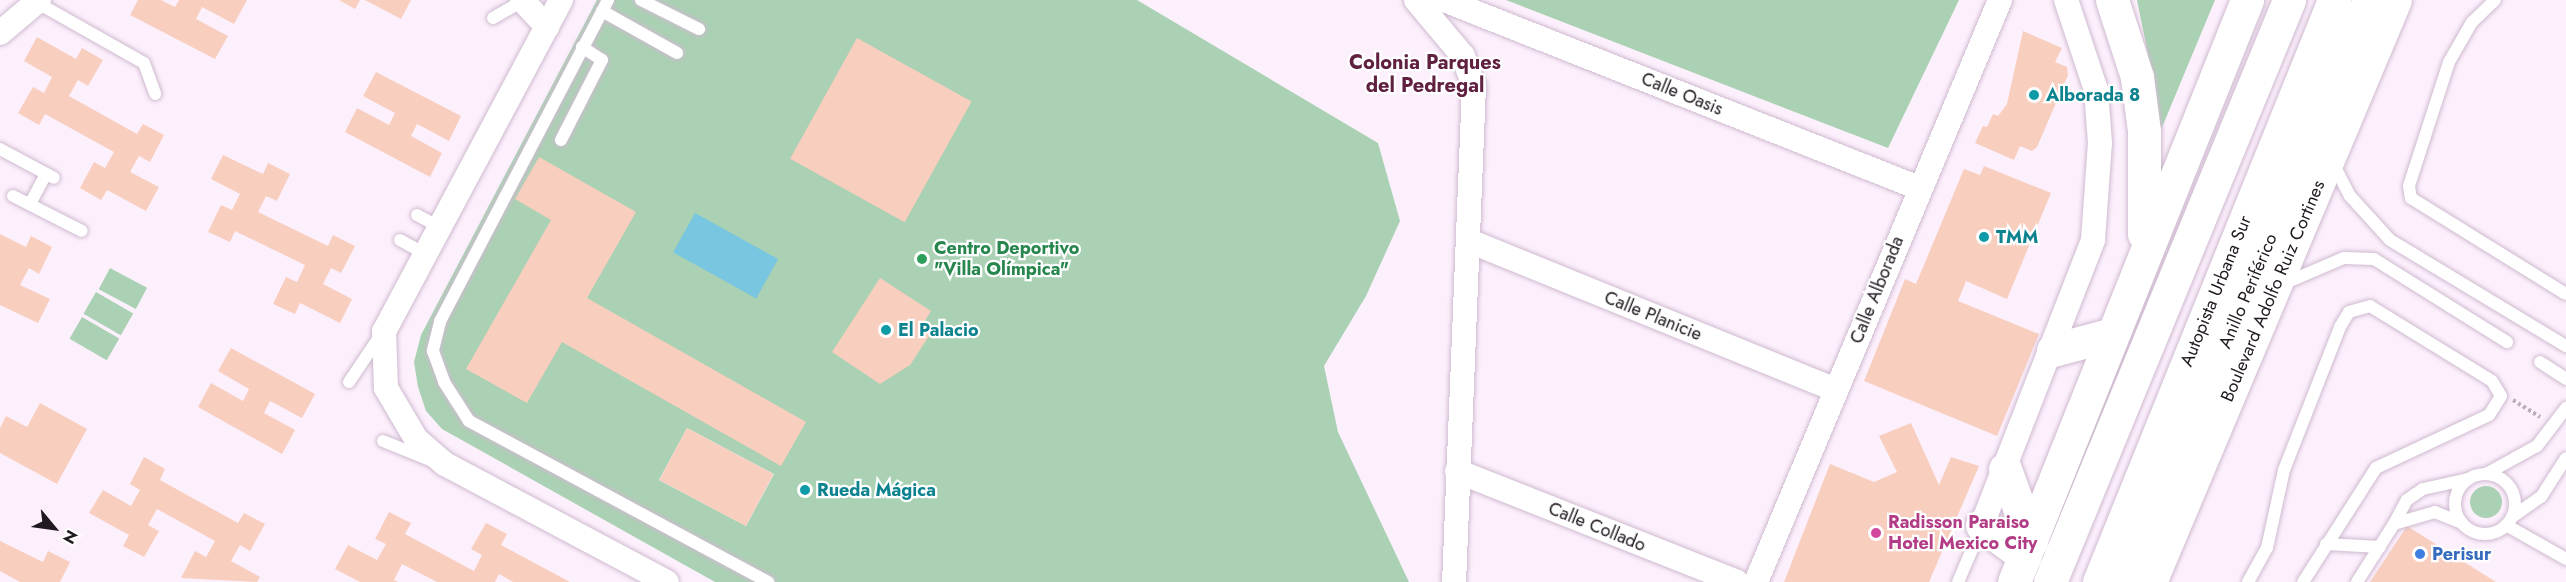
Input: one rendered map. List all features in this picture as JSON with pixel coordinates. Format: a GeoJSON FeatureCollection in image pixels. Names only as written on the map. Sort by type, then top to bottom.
{"type":"FeatureCollection","features":[{"type":"Feature","properties":{"kind":"main road"},"geometry":{"type":"LineString","coordinates":[[2112,0],[2137,77],[2144,131],[2143,261]]}},
{"type":"Feature","properties":{"kind":"main road"},"geometry":{"type":"LineString","coordinates":[[2023,560],[2247,0]]}},
{"type":"Feature","properties":{"kind":"main road"},"geometry":{"type":"LineString","coordinates":[[2050,582],[2289,0]]}},
{"type":"Feature","properties":{"kind":"main road","name":"Autopista Urbana Sur"},"geometry":{"type":"LineString","coordinates":[[2082,582],[2315,0]]}},
{"type":"Feature","properties":{"kind":"main road","name":"Autopista Urbana Sur"},"geometry":{"type":"LineString","coordinates":[[2099,582],[2334,0]]}},
{"type":"Feature","properties":{"kind":"main road"},"geometry":{"type":"LineString","coordinates":[[2144,579],[2284,205],[2369,0]]}},
{"type":"Feature","properties":{"kind":"main road","name":"Boulevard Adolfo Ruiz Cortines"},"geometry":{"type":"LineString","coordinates":[[2144,579],[2273,289],[2395,0]]}},
{"type":"Feature","properties":{"kind":"main road"},"geometry":{"type":"LineString","coordinates":[[2053,350],[2114,334]]}},
{"type":"Feature","properties":{"kind":"main road"},"geometry":{"type":"LineString","coordinates":[[2005,469],[2023,560]]}},
{"type":"Feature","properties":{"kind":"main road"},"geometry":{"type":"LineString","coordinates":[[1982,525],[2023,560]]}},
{"type":"Feature","properties":{"kind":"street"},"geometry":{"type":"LineString","coordinates":[[522,0],[553,9],[384,331],[386,388],[416,440],[445,464],[667,582]]}},
{"type":"Feature","properties":{"kind":"street"},"geometry":{"type":"LineString","coordinates":[[1416,0],[1463,56],[1474,86],[1454,582]]}},
{"type":"Feature","properties":{"kind":"street","name":"Calle Oasis"},"geometry":{"type":"LineString","coordinates":[[1444,0],[1919,188]]}},
{"type":"Feature","properties":{"kind":"street","name":"Calle Alborada"},"geometry":{"type":"LineString","coordinates":[[1756,582],[1919,188],[2000,0]]}},
{"type":"Feature","properties":{"kind":"street"},"geometry":{"type":"LineString","coordinates":[[1982,525],[2053,350],[2094,240],[2100,143],[2096,90],[2066,0]]}},
{"type":"Feature","properties":{"kind":"street"},"geometry":{"type":"LineString","coordinates":[[0,33],[37,1]]}},
{"type":"Feature","properties":{"kind":"street","name":"Calle Planicie"},"geometry":{"type":"LineString","coordinates":[[1469,241],[1836,390]]}},
{"type":"Feature","properties":{"kind":"street","name":"Calle Collado"},"geometry":{"type":"LineString","coordinates":[[1457,471],[1737,582]]}},
{"type":"Feature","properties":{"kind":"lane"},"geometry":{"type":"LineString","coordinates":[[493,18],[522,0]]}},
{"type":"Feature","properties":{"kind":"lane"},"geometry":{"type":"LineString","coordinates":[[641,0],[699,29]]}},
{"type":"Feature","properties":{"kind":"lane"},"geometry":{"type":"LineString","coordinates":[[2495,0],[2472,22],[2449,62],[2409,186],[2411,198],[2566,294]]}},
{"type":"Feature","properties":{"kind":"lane"},"geometry":{"type":"LineString","coordinates":[[37,1],[144,63],[155,94]]}},
{"type":"Feature","properties":{"kind":"lane"},"geometry":{"type":"LineString","coordinates":[[677,53],[605,5],[440,322],[433,351],[444,382],[469,421],[768,582]]}},
{"type":"Feature","properties":{"kind":"lane"},"geometry":{"type":"LineString","coordinates":[[561,140],[602,60],[582,47]]}},
{"type":"Feature","properties":{"kind":"lane"},"geometry":{"type":"LineString","coordinates":[[0,149],[50,176],[30,204]]}},
{"type":"Feature","properties":{"kind":"lane"},"geometry":{"type":"LineString","coordinates":[[2329,156],[2350,196],[2390,240],[2566,346]]}},
{"type":"Feature","properties":{"kind":"lane"},"geometry":{"type":"LineString","coordinates":[[13,196],[82,231]]}},
{"type":"Feature","properties":{"kind":"lane"},"geometry":{"type":"LineString","coordinates":[[417,215],[440,228]]}},
{"type":"Feature","properties":{"kind":"lane"},"geometry":{"type":"LineString","coordinates":[[400,240],[425,254]]}},
{"type":"Feature","properties":{"kind":"lane"},"geometry":{"type":"LineString","coordinates":[[2273,289],[2344,258],[2374,259],[2507,342]]}},
{"type":"Feature","properties":{"kind":"lane"},"geometry":{"type":"LineString","coordinates":[[2248,582],[2267,549],[2284,470],[2349,312],[2370,306],[2492,381],[2501,396],[2488,415],[2376,468],[2303,582]]}},
{"type":"Feature","properties":{"kind":"lane"},"geometry":{"type":"LineString","coordinates":[[349,382],[384,331]]}},
{"type":"Feature","properties":{"kind":"lane"},"geometry":{"type":"LineString","coordinates":[[2540,362],[2566,380]]}},
{"type":"Feature","properties":{"kind":"lane"},"geometry":{"type":"LineString","coordinates":[[2357,582],[2407,500],[2423,489],[2486,474],[2537,446],[2556,426],[2566,408]]}},
{"type":"Feature","properties":{"kind":"lane"},"geometry":{"type":"LineString","coordinates":[[383,441],[411,456],[445,464]]}},
{"type":"Feature","properties":{"kind":"lane"},"geometry":{"type":"LineString","coordinates":[[2394,524],[2436,512],[2488,533],[2509,521],[2541,497],[2566,458]]}},
{"type":"Feature","properties":{"kind":"lane"},"geometry":{"type":"LineString","coordinates":[[2486,474],[2510,488],[2509,521]]}},
{"type":"Feature","properties":{"kind":"lane"},"geometry":{"type":"LineString","coordinates":[[2462,523],[2457,495],[2468,479]]}},
{"type":"Feature","properties":{"kind":"lane"},"geometry":{"type":"LineString","coordinates":[[2509,521],[2566,559]]}},
{"type":"Feature","properties":{"kind":"lane"},"geometry":{"type":"LineString","coordinates":[[1958,582],[1982,525]]}},
{"type":"Feature","properties":{"kind":"lane"},"geometry":{"type":"LineString","coordinates":[[2326,544],[2380,547]]}},
{"type":"Feature","properties":{"kind":"path"},"geometry":{"type":"LineString","coordinates":[[2501,396],[2556,426]]}},
{"type":"Feature","properties":{"kind":"green space","name":"Centro Deportivo \"Villa Olímpica\""},"geometry":{"type":"Polygon","coordinates":[[[597,0],[1137,0],[1378,143],[1400,221],[1366,296],[1324,366],[1338,432],[1409,582],[715,582],[442,429],[426,411],[418,387],[414,362],[421,335],[597,0]],[[687,428],[659,480],[746,526],[774,474],[687,428]]]}},
{"type":"Feature","properties":{"kind":"green space"},"geometry":{"type":"Polygon","coordinates":[[[1506,0],[1959,0],[1888,148],[1506,0]]]}},
{"type":"Feature","properties":{"kind":"green space"},"geometry":{"type":"Polygon","coordinates":[[[2137,0],[2215,0],[2158,137],[2152,74],[2137,0]]]}},
{"type":"Feature","properties":{"kind":"green space"},"geometry":{"type":"Polygon","coordinates":[[[110,268],[147,288],[136,309],[99,289],[110,268]]]}},
{"type":"Feature","properties":{"kind":"green space"},"geometry":{"type":"Polygon","coordinates":[[[96,292],[133,314],[121,335],[84,314],[96,292]]]}},
{"type":"Feature","properties":{"kind":"green space"},"geometry":{"type":"Polygon","coordinates":[[[82,317],[119,338],[107,360],[70,339],[82,317]]]}},
{"type":"Feature","properties":{"kind":"green space"},"geometry":{"type":"Polygon","coordinates":[[[2486,486],[2498,490],[2502,502],[2498,514],[2486,518],[2474,514],[2470,502],[2474,490],[2486,486]]]}},
{"type":"Feature","properties":{"kind":"water"},"geometry":{"type":"Polygon","coordinates":[[[695,213],[778,259],[756,298],[673,252],[695,213]]]}},
{"type":"Feature","properties":{"kind":"building"},"geometry":{"type":"Polygon","coordinates":[[[138,0],[161,0],[175,7],[179,0],[247,0],[234,24],[202,7],[196,19],[228,36],[215,59],[130,15],[138,0]]]}},
{"type":"Feature","properties":{"kind":"building"},"geometry":{"type":"Polygon","coordinates":[[[339,0],[360,0],[355,9],[339,0]]]}},
{"type":"Feature","properties":{"kind":"building"},"geometry":{"type":"Polygon","coordinates":[[[365,0],[411,0],[401,19],[365,0]]]}},
{"type":"Feature","properties":{"kind":"building","name":"Alborada 8"},"geometry":{"type":"Polygon","coordinates":[[[2023,31],[2062,48],[2055,62],[2067,67],[2068,75],[2037,147],[2032,151],[2020,146],[2014,160],[1975,143],[1983,126],[1987,127],[1993,114],[1998,116],[2007,104],[2023,31]]]}},
{"type":"Feature","properties":{"kind":"building"},"geometry":{"type":"Polygon","coordinates":[[[37,37],[76,59],[82,48],[103,60],[88,86],[78,80],[69,96],[137,134],[143,124],[164,135],[150,162],[139,156],[130,172],[159,187],[146,211],[107,190],[101,200],[80,188],[94,162],[105,168],[114,152],[45,114],[39,125],[18,113],[33,87],[44,93],[52,77],[24,61],[37,37]]]}},
{"type":"Feature","properties":{"kind":"building"},"geometry":{"type":"Polygon","coordinates":[[[857,38],[972,102],[905,222],[790,159],[857,38]]]}},
{"type":"Feature","properties":{"kind":"building"},"geometry":{"type":"Polygon","coordinates":[[[376,72],[461,116],[449,141],[417,124],[411,136],[442,153],[430,177],[345,132],[357,108],[389,125],[395,113],[363,96],[376,72]]]}},
{"type":"Feature","properties":{"kind":"building"},"geometry":{"type":"Polygon","coordinates":[[[223,155],[263,174],[268,163],[290,174],[277,201],[266,196],[258,212],[328,246],[333,235],[355,246],[341,273],[331,268],[323,284],[352,299],[340,323],[300,303],[295,314],[273,304],[286,277],[297,282],[305,265],[235,231],[230,242],[208,232],[221,205],[232,210],[240,194],[211,179],[223,155]]]}},
{"type":"Feature","properties":{"kind":"building"},"geometry":{"type":"Polygon","coordinates":[[[539,157],[636,212],[587,298],[806,422],[781,466],[562,342],[527,403],[466,369],[551,220],[515,199],[539,157]]]}},
{"type":"Feature","properties":{"kind":"building"},"geometry":{"type":"Polygon","coordinates":[[[1984,166],[2051,193],[2007,299],[1966,281],[1958,301],[2039,334],[1997,436],[1864,381],[1905,279],[1916,284],[1964,169],[1980,175],[1984,166]]]}},
{"type":"Feature","properties":{"kind":"building"},"geometry":{"type":"Polygon","coordinates":[[[0,234],[26,247],[31,236],[52,247],[39,274],[29,268],[20,285],[50,299],[38,323],[0,305],[0,234]]]}},
{"type":"Feature","properties":{"kind":"building","name":"El Palacio"},"geometry":{"type":"Polygon","coordinates":[[[880,278],[931,311],[921,327],[931,333],[910,365],[880,384],[832,352],[880,278]]]}},
{"type":"Feature","properties":{"kind":"building"},"geometry":{"type":"Polygon","coordinates":[[[231,348],[315,394],[302,418],[270,401],[264,413],[295,430],[282,454],[198,407],[211,383],[243,401],[249,389],[218,371],[231,348]]]}},
{"type":"Feature","properties":{"kind":"building"},"geometry":{"type":"Polygon","coordinates":[[[40,403],[87,429],[57,484],[0,453],[0,428],[6,416],[27,427],[40,403]]]}},
{"type":"Feature","properties":{"kind":"building","name":"Radisson Paraiso Hotel Mexico City"},"geometry":{"type":"Polygon","coordinates":[[[1911,423],[1939,485],[1951,457],[1979,466],[1929,582],[1784,582],[1830,464],[1874,482],[1897,472],[1879,436],[1911,423]]]}},
{"type":"Feature","properties":{"kind":"building"},"geometry":{"type":"Polygon","coordinates":[[[687,428],[774,474],[746,526],[659,480],[687,428]]]}},
{"type":"Feature","properties":{"kind":"building"},"geometry":{"type":"Polygon","coordinates":[[[144,457],[165,469],[160,480],[238,523],[244,513],[265,524],[250,551],[240,545],[231,561],[260,577],[257,582],[181,578],[195,551],[206,557],[215,541],[157,509],[148,525],[159,531],[144,557],[123,546],[129,535],[89,513],[103,490],[131,506],[140,490],[130,484],[144,457]]]}},
{"type":"Feature","properties":{"kind":"building"},"geometry":{"type":"Polygon","coordinates":[[[389,512],[411,523],[405,534],[474,571],[482,555],[471,549],[486,523],[507,534],[501,545],[570,582],[513,582],[499,574],[495,582],[437,582],[402,564],[394,580],[398,582],[360,582],[335,569],[348,545],[377,560],[386,544],[375,539],[389,512]]]}},
{"type":"Feature","properties":{"kind":"building","name":"Perisur"},"geometry":{"type":"Polygon","coordinates":[[[2407,526],[2496,582],[2370,582],[2407,526]]]}},
{"type":"Feature","properties":{"kind":"building"},"geometry":{"type":"Polygon","coordinates":[[[0,541],[43,562],[48,551],[70,562],[60,582],[20,582],[0,571],[0,541]]]}},
{"type":"Feature","properties":{"kind":"place","name":"Alborada 8"},"geometry":{"type":"Point","coordinates":[2034,95]}},
{"type":"Feature","properties":{"kind":"place","name":"TMM"},"geometry":{"type":"Point","coordinates":[1984,237]}},
{"type":"Feature","properties":{"kind":"place","name":"Centro Deportivo \"Villa Olímpica\""},"geometry":{"type":"Point","coordinates":[922,259]}},
{"type":"Feature","properties":{"kind":"place","name":"El Palacio"},"geometry":{"type":"Point","coordinates":[886,330]}},
{"type":"Feature","properties":{"kind":"place","name":"Rueda Mágica"},"geometry":{"type":"Point","coordinates":[805,490]}},
{"type":"Feature","properties":{"kind":"place","name":"Radisson Paraiso Hotel Mexico City"},"geometry":{"type":"Point","coordinates":[1876,533]}},
{"type":"Feature","properties":{"kind":"place","name":"Perisur"},"geometry":{"type":"Point","coordinates":[2420,554]}},
{"type":"Feature","properties":{"kind":"district","name":"Colonia Parques del Pedregal"},"geometry":{"type":"Point","coordinates":[1425,74]}}]}
